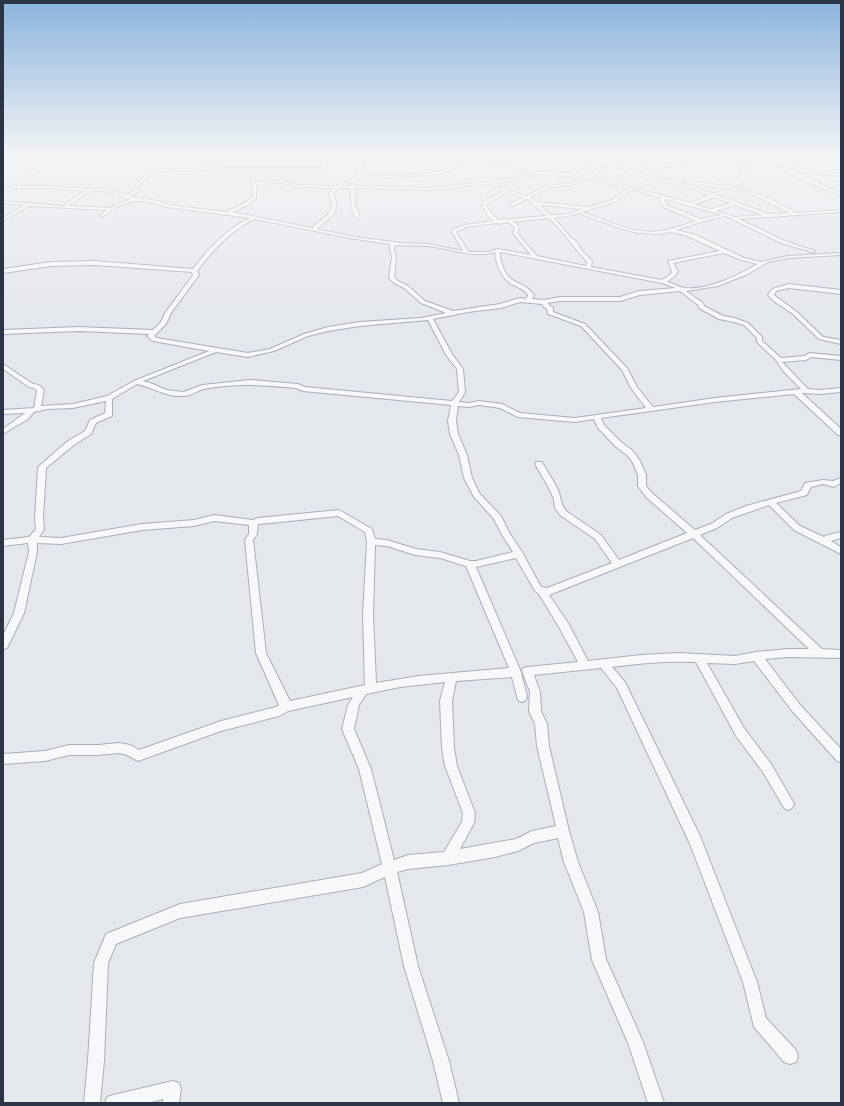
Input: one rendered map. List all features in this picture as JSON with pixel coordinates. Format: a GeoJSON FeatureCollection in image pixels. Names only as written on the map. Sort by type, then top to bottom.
{"type":"FeatureCollection","features":[{"type":"Feature","properties":{"kind":"street"},"geometry":{"type":"LineString","coordinates":[[3,220],[20,210]]}},
{"type":"Feature","properties":{"kind":"street"},"geometry":{"type":"LineString","coordinates":[[102,216],[111,210]]}},
{"type":"Feature","properties":{"kind":"street"},"geometry":{"type":"LineString","coordinates":[[198,210],[227,213],[355,238],[393,243],[428,245],[467,253],[488,253],[498,250],[663,282],[683,290],[687,295],[693,297],[701,304],[701,307],[708,312],[721,318],[735,320],[746,324],[760,338],[759,341],[806,391]]}},
{"type":"Feature","properties":{"kind":"street"},"geometry":{"type":"LineString","coordinates":[[227,213],[234,210]]}},
{"type":"Feature","properties":{"kind":"street"},"geometry":{"type":"LineString","coordinates":[[313,230],[327,217],[331,216],[334,210]]}},
{"type":"Feature","properties":{"kind":"street"},"geometry":{"type":"LineString","coordinates":[[355,210],[358,218]]}},
{"type":"Feature","properties":{"kind":"street"},"geometry":{"type":"LineString","coordinates":[[486,210],[498,223]]}},
{"type":"Feature","properties":{"kind":"street"},"geometry":{"type":"LineString","coordinates":[[542,210],[556,222],[569,240],[575,243],[580,252],[590,262],[588,268]]}},
{"type":"Feature","properties":{"kind":"street"},"geometry":{"type":"LineString","coordinates":[[467,253],[453,232],[465,226],[568,215],[586,210]]}},
{"type":"Feature","properties":{"kind":"street"},"geometry":{"type":"LineString","coordinates":[[674,210],[700,222]]}},
{"type":"Feature","properties":{"kind":"street"},"geometry":{"type":"LineString","coordinates":[[704,210],[727,215],[796,247],[826,255],[838,261]]}},
{"type":"Feature","properties":{"kind":"street"},"geometry":{"type":"LineString","coordinates":[[710,211],[715,210]]}},
{"type":"Feature","properties":{"kind":"street"},"geometry":{"type":"LineString","coordinates":[[753,210],[769,216]]}},
{"type":"Feature","properties":{"kind":"street"},"geometry":{"type":"LineString","coordinates":[[788,210],[796,214]]}},
{"type":"Feature","properties":{"kind":"street"},"geometry":{"type":"LineString","coordinates":[[734,218],[841,211]]}},
{"type":"Feature","properties":{"kind":"street"},"geometry":{"type":"LineString","coordinates":[[578,212],[642,233],[658,233],[727,215]]}},
{"type":"Feature","properties":{"kind":"street"},"geometry":{"type":"LineString","coordinates":[[194,271],[213,249],[239,225],[254,218]]}},
{"type":"Feature","properties":{"kind":"street"},"geometry":{"type":"LineString","coordinates":[[509,222],[515,225],[517,229],[515,233],[535,257]]}},
{"type":"Feature","properties":{"kind":"street"},"geometry":{"type":"LineString","coordinates":[[670,230],[694,236],[722,252],[761,263],[794,256],[841,254]]}},
{"type":"Feature","properties":{"kind":"street"},"geometry":{"type":"LineString","coordinates":[[393,243],[392,249],[394,257],[391,277],[396,282],[406,287],[423,302],[452,313]]}},
{"type":"Feature","properties":{"kind":"street"},"geometry":{"type":"LineString","coordinates":[[794,256],[796,247]]}},
{"type":"Feature","properties":{"kind":"street"},"geometry":{"type":"LineString","coordinates":[[498,250],[497,258],[500,263],[501,270],[511,281],[526,287],[531,296],[529,299]]}},
{"type":"Feature","properties":{"kind":"street"},"geometry":{"type":"LineString","coordinates":[[663,282],[672,276],[675,271],[670,262],[722,252]]}},
{"type":"Feature","properties":{"kind":"street"},"geometry":{"type":"LineString","coordinates":[[3,271],[51,264],[95,263],[194,271]]}},
{"type":"Feature","properties":{"kind":"street"},"geometry":{"type":"LineString","coordinates":[[194,271],[196,275],[168,314],[164,323],[150,336],[155,340],[248,355],[272,350],[306,335],[328,329],[360,324],[430,319],[452,313],[501,306],[520,300],[529,299],[544,302],[560,299],[620,300],[639,294],[716,285],[746,273],[761,263]]}},
{"type":"Feature","properties":{"kind":"street"},"geometry":{"type":"LineString","coordinates":[[841,292],[789,286],[774,290],[771,295],[795,313],[821,338],[841,342]]}},
{"type":"Feature","properties":{"kind":"street"},"geometry":{"type":"LineString","coordinates":[[544,302],[546,306],[550,308],[550,313],[583,325],[625,369],[634,388],[652,410]]}},
{"type":"Feature","properties":{"kind":"street"},"geometry":{"type":"LineString","coordinates":[[430,319],[449,355],[460,369],[462,392],[455,402],[452,421],[454,434],[463,455],[468,478],[477,494],[498,518],[506,535],[519,554],[538,589],[542,592],[564,626],[585,665]]}},
{"type":"Feature","properties":{"kind":"street"},"geometry":{"type":"LineString","coordinates":[[3,333],[79,329],[154,332]]}},
{"type":"Feature","properties":{"kind":"street"},"geometry":{"type":"LineString","coordinates":[[3,412],[73,406],[109,398],[136,382],[215,350]]}},
{"type":"Feature","properties":{"kind":"street"},"geometry":{"type":"LineString","coordinates":[[778,360],[806,358],[810,355],[841,358]]}},
{"type":"Feature","properties":{"kind":"street"},"geometry":{"type":"LineString","coordinates":[[3,366],[31,386],[36,386],[40,390],[34,409],[3,432]]}},
{"type":"Feature","properties":{"kind":"street"},"geometry":{"type":"LineString","coordinates":[[136,382],[151,385],[164,392],[185,394],[202,387],[250,382],[298,386],[303,389],[502,406],[518,415],[575,420],[715,400],[806,391],[820,392],[841,390]]}},
{"type":"Feature","properties":{"kind":"street"},"geometry":{"type":"LineString","coordinates":[[796,392],[841,433]]}},
{"type":"Feature","properties":{"kind":"street"},"geometry":{"type":"LineString","coordinates":[[3,645],[18,613],[33,552],[32,540],[40,528],[39,519],[42,467],[71,443],[88,432],[93,422],[109,414],[109,398]]}},
{"type":"Feature","properties":{"kind":"street"},"geometry":{"type":"LineString","coordinates":[[597,417],[601,426],[618,444],[630,453],[636,461],[642,475],[642,486],[649,495],[694,534],[819,653]]}},
{"type":"Feature","properties":{"kind":"street"},"geometry":{"type":"LineString","coordinates":[[538,464],[554,490],[559,508],[563,513],[598,537],[617,564]]}},
{"type":"Feature","properties":{"kind":"street"},"geometry":{"type":"LineString","coordinates":[[542,592],[553,591],[714,526],[729,516],[750,508],[804,493],[806,491],[806,486],[814,483],[823,482],[834,484],[841,480]]}},
{"type":"Feature","properties":{"kind":"street"},"geometry":{"type":"LineString","coordinates":[[770,502],[797,528],[825,541],[841,551]]}},
{"type":"Feature","properties":{"kind":"street"},"geometry":{"type":"LineString","coordinates":[[3,543],[32,540],[61,541],[142,527],[194,523],[214,518],[254,524],[258,522],[339,513],[369,532],[371,542],[368,588],[369,657],[367,689],[354,705],[348,729],[365,769],[398,902],[411,966],[441,1061],[451,1103]]}},
{"type":"Feature","properties":{"kind":"street"},"geometry":{"type":"LineString","coordinates":[[254,524],[253,534],[249,540],[260,626],[261,652],[285,703],[285,707]]}},
{"type":"Feature","properties":{"kind":"street"},"geometry":{"type":"LineString","coordinates":[[825,541],[831,537],[841,535]]}},
{"type":"Feature","properties":{"kind":"street"},"geometry":{"type":"LineString","coordinates":[[371,542],[387,543],[415,552],[440,555],[470,564],[519,554]]}},
{"type":"Feature","properties":{"kind":"street"},"geometry":{"type":"LineString","coordinates":[[470,564],[516,672],[522,697]]}},
{"type":"Feature","properties":{"kind":"street"},"geometry":{"type":"LineString","coordinates":[[656,1103],[635,1042],[599,960],[591,912],[571,862],[543,746],[540,724],[535,711],[535,692],[527,671],[641,659],[679,657],[735,660],[756,656],[788,653],[841,654]]}},
{"type":"Feature","properties":{"kind":"street"},"geometry":{"type":"LineString","coordinates":[[756,656],[797,709],[841,757]]}},
{"type":"Feature","properties":{"kind":"street"},"geometry":{"type":"LineString","coordinates":[[700,659],[740,732],[767,768],[788,804]]}},
{"type":"Feature","properties":{"kind":"street"},"geometry":{"type":"LineString","coordinates":[[603,664],[621,685],[695,841],[750,982],[759,1022],[790,1056]]}},
{"type":"Feature","properties":{"kind":"street"},"geometry":{"type":"LineString","coordinates":[[3,759],[45,756],[69,750],[119,748],[130,750],[138,756],[221,726],[279,711],[285,707],[367,689],[452,677],[516,672]]}},
{"type":"Feature","properties":{"kind":"street"},"geometry":{"type":"LineString","coordinates":[[448,858],[468,822],[469,813],[451,766],[448,748],[446,701],[452,677]]}},
{"type":"Feature","properties":{"kind":"street"},"geometry":{"type":"LineString","coordinates":[[92,1103],[96,1061],[101,962],[111,939],[180,911],[363,880],[389,868],[408,862],[448,858],[518,845],[532,837],[563,831]]}},
{"type":"Feature","properties":{"kind":"street"},"geometry":{"type":"LineString","coordinates":[[113,1103],[173,1089],[171,1103]]}}]}
